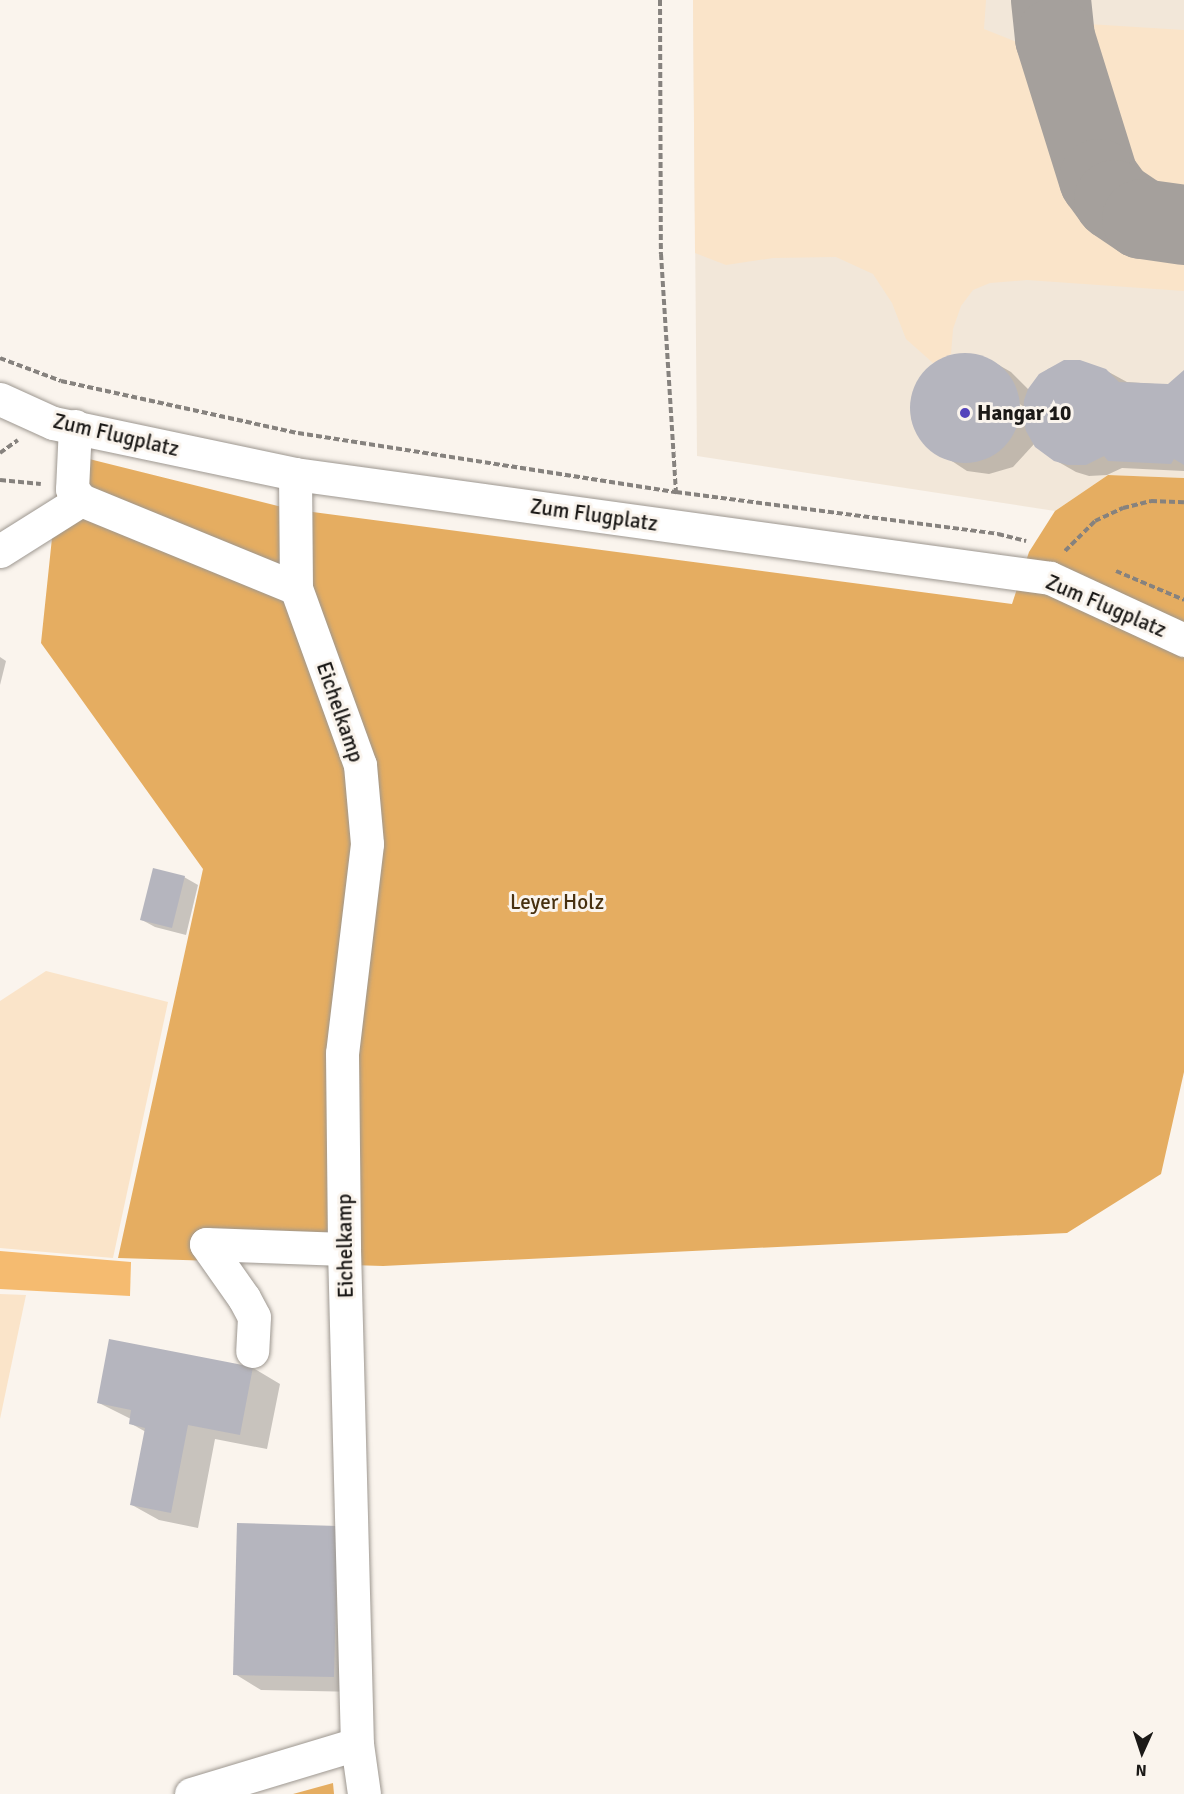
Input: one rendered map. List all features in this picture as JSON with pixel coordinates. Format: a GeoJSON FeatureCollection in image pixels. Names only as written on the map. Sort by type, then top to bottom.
{"type":"FeatureCollection","features":[{"type":"Feature","properties":{"kind":"street","name":"Zum Flugplatz"},"geometry":{"type":"LineString","coordinates":[[0,399],[53,423],[295,474],[1050,578],[1184,640]]}},
{"type":"Feature","properties":{"kind":"street"},"geometry":{"type":"LineString","coordinates":[[75,426],[76,494]]}},
{"type":"Feature","properties":{"kind":"street","name":"Eichelkamp"},"geometry":{"type":"LineString","coordinates":[[295,474],[296,588],[360,765],[367,844],[342,1053],[344,1249],[357,1744],[364,1794]]}},
{"type":"Feature","properties":{"kind":"street"},"geometry":{"type":"LineString","coordinates":[[0,551],[76,494]]}},
{"type":"Feature","properties":{"kind":"street"},"geometry":{"type":"LineString","coordinates":[[76,494],[296,588]]}},
{"type":"Feature","properties":{"kind":"street"},"geometry":{"type":"LineString","coordinates":[[252,1350],[254,1317],[244,1298],[206,1244],[344,1249]]}},
{"type":"Feature","properties":{"kind":"street"},"geometry":{"type":"LineString","coordinates":[[191,1794],[357,1744]]}},
{"type":"Feature","properties":{"kind":"path"},"geometry":{"type":"LineString","coordinates":[[0,358],[61,381],[298,433],[676,492],[661,254],[660,0]]}},
{"type":"Feature","properties":{"kind":"path"},"geometry":{"type":"LineString","coordinates":[[0,480],[76,494]]}},
{"type":"Feature","properties":{"kind":"path"},"geometry":{"type":"LineString","coordinates":[[1050,578],[1066,550],[1095,521],[1123,508],[1151,501],[1184,502]]}},
{"type":"Feature","properties":{"kind":"shaded area"},"geometry":{"type":"Polygon","coordinates":[[[693,0],[1184,0],[1184,478],[1108,475],[1055,511],[697,456],[693,0]]]}},
{"type":"Feature","properties":{"kind":"shaded area"},"geometry":{"type":"Polygon","coordinates":[[[693,0],[986,0],[984,29],[1037,50],[1048,68],[1087,190],[1105,216],[1138,234],[1184,241],[1184,291],[1027,280],[990,283],[973,290],[961,306],[953,329],[951,354],[933,363],[906,339],[892,303],[873,274],[836,257],[773,258],[726,265],[695,253],[693,0]]]}},
{"type":"Feature","properties":{"kind":"shaded area"},"geometry":{"type":"Polygon","coordinates":[[[1088,24],[1184,30],[1184,208],[1147,201],[1127,188],[1114,168],[1073,40],[1088,24]]]}},
{"type":"Feature","properties":{"kind":"shaded area"},"geometry":{"type":"Polygon","coordinates":[[[46,971],[168,1002],[113,1258],[0,1248],[0,1001],[46,971]]]}},
{"type":"Feature","properties":{"kind":"shaded area"},"geometry":{"type":"Polygon","coordinates":[[[0,1251],[131,1262],[130,1296],[0,1289],[0,1251]]]}},
{"type":"Feature","properties":{"kind":"shaded area"},"geometry":{"type":"Polygon","coordinates":[[[0,1294],[26,1295],[0,1419],[0,1294]]]}},
{"type":"Feature","properties":{"kind":"green space","name":"Leyer Holz"},"geometry":{"type":"Polygon","coordinates":[[[61,452],[290,509],[1012,604],[1029,552],[1055,511],[1108,475],[1184,478],[1184,1072],[1161,1174],[1067,1233],[383,1266],[118,1258],[203,869],[41,643],[61,452]]]}},
{"type":"Feature","properties":{"kind":"green space"},"geometry":{"type":"Polygon","coordinates":[[[333,1783],[334,1794],[293,1794],[333,1783]]]}},
{"type":"Feature","properties":{"kind":"building","name":"Hangar 10"},"geometry":{"type":"Polygon","coordinates":[[[965,353],[986,358],[1004,369],[1015,387],[1020,408],[1015,429],[1004,447],[986,458],[965,463],[944,458],[926,447],[915,429],[910,408],[915,387],[926,369],[944,358],[965,353]]]}},
{"type":"Feature","properties":{"kind":"building"},"geometry":{"type":"Polygon","coordinates":[[[1064,360],[1080,360],[1106,369],[1119,382],[1168,384],[1184,370],[1184,465],[1174,459],[1171,464],[1108,461],[1104,456],[1086,465],[1068,465],[1054,461],[1035,447],[1026,431],[1023,418],[1024,400],[1028,389],[1039,374],[1064,360]]]}},
{"type":"Feature","properties":{"kind":"building"},"geometry":{"type":"Polygon","coordinates":[[[153,868],[185,876],[172,928],[140,920],[153,868]]]}},
{"type":"Feature","properties":{"kind":"building"},"geometry":{"type":"Polygon","coordinates":[[[109,1339],[253,1367],[240,1435],[188,1425],[171,1513],[130,1505],[145,1428],[129,1424],[131,1410],[97,1403],[109,1339]]]}},
{"type":"Feature","properties":{"kind":"building"},"geometry":{"type":"Polygon","coordinates":[[[237,1523],[338,1526],[334,1677],[233,1675],[237,1523]]]}},
{"type":"Feature","properties":{"kind":"taxiway"},"geometry":{"type":"LineString","coordinates":[[1051,0],[1055,38],[1099,179],[1114,200],[1142,219],[1184,225]]}},
{"type":"Feature","properties":{"kind":"place","name":"Hangar 10"},"geometry":{"type":"Point","coordinates":[965,413]}}]}
